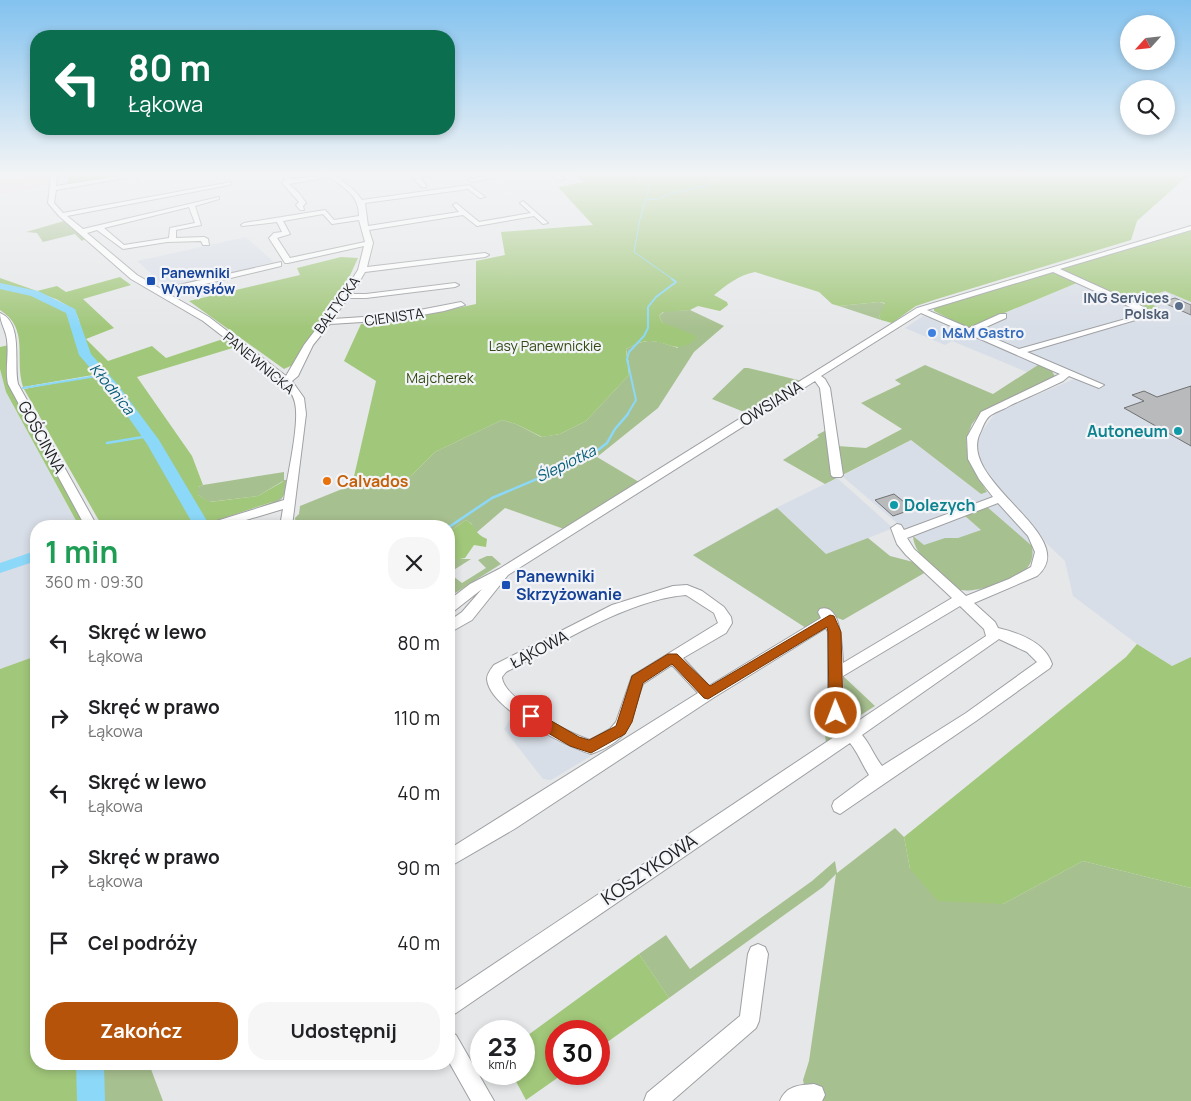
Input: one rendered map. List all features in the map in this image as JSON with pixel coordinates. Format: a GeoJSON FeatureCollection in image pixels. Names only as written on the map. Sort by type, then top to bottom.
{"type":"FeatureCollection","features":[{"type":"Feature","properties":{"kind":"street","name":"PANEWNICKA"},"geometry":{"type":"LineString","coordinates":[[74,226],[134,277],[206,319],[282,378],[297,393],[302,410],[287,520]]}},
{"type":"Feature","properties":{"kind":"street"},"geometry":{"type":"LineString","coordinates":[[173,240],[172,229],[186,226]]}},
{"type":"Feature","properties":{"kind":"street"},"geometry":{"type":"LineString","coordinates":[[282,226],[286,234],[277,235],[273,238],[287,259],[369,243],[365,229],[381,226]]}},
{"type":"Feature","properties":{"kind":"street"},"geometry":{"type":"LineString","coordinates":[[81,232],[98,227],[132,254]]}},
{"type":"Feature","properties":{"kind":"street","name":"OWSIANA"},"geometry":{"type":"LineString","coordinates":[[455,624],[464,619],[484,588],[504,572],[920,310],[1191,228]]}},
{"type":"Feature","properties":{"kind":"street"},"geometry":{"type":"LineString","coordinates":[[123,247],[173,240],[204,239],[206,243]]}},
{"type":"Feature","properties":{"kind":"street","name":"BAŁTYCKA"},"geometry":{"type":"LineString","coordinates":[[282,378],[294,376],[309,345],[346,296],[362,270],[369,243]]}},
{"type":"Feature","properties":{"kind":"street"},"geometry":{"type":"LineString","coordinates":[[362,270],[485,255]]}},
{"type":"Feature","properties":{"kind":"street"},"geometry":{"type":"LineString","coordinates":[[159,292],[278,264]]}},
{"type":"Feature","properties":{"kind":"street"},"geometry":{"type":"LineString","coordinates":[[1018,352],[1145,316],[1143,310],[1053,269]]}},
{"type":"Feature","properties":{"kind":"street"},"geometry":{"type":"LineString","coordinates":[[346,296],[366,296],[455,285]]}},
{"type":"Feature","properties":{"kind":"street"},"geometry":{"type":"LineString","coordinates":[[1072,290],[1088,285]]}},
{"type":"Feature","properties":{"kind":"street","name":"CIENISTA"},"geometry":{"type":"LineString","coordinates":[[327,321],[378,320],[461,305]]}},
{"type":"Feature","properties":{"kind":"street"},"geometry":{"type":"LineString","coordinates":[[920,310],[1065,373],[1100,385]]}},
{"type":"Feature","properties":{"kind":"street","name":"GOŚCINNA"},"geometry":{"type":"LineString","coordinates":[[0,316],[12,335],[11,377],[13,384],[88,520]]}},
{"type":"Feature","properties":{"kind":"street"},"geometry":{"type":"LineString","coordinates":[[970,331],[1003,316]]}},
{"type":"Feature","properties":{"kind":"street"},"geometry":{"type":"LineString","coordinates":[[836,670],[843,670],[962,600],[1027,576],[1036,569],[1039,563],[1040,552],[1034,535],[984,479],[972,458],[973,433],[977,423],[985,414],[1060,379],[1065,373]]}},
{"type":"Feature","properties":{"kind":"street"},"geometry":{"type":"LineString","coordinates":[[814,376],[822,381],[826,388],[837,475]]}},
{"type":"Feature","properties":{"kind":"street"},"geometry":{"type":"LineString","coordinates":[[840,806],[880,776],[971,717],[1045,664],[1046,662],[1028,646],[1011,637],[994,632],[990,626],[910,552],[903,544],[899,532],[1000,498]]}},
{"type":"Feature","properties":{"kind":"street"},"geometry":{"type":"LineString","coordinates":[[234,520],[288,503]]}},
{"type":"Feature","properties":{"kind":"street","name":"OWSIANA"},"geometry":{"type":"LineString","coordinates":[[455,602],[464,594],[484,588]]}},
{"type":"Feature","properties":{"kind":"street","name":"ŁĄKOWA"},"geometry":{"type":"LineString","coordinates":[[687,590],[697,594],[719,610],[724,617],[725,624],[721,629],[673,657],[637,680],[625,722],[620,730],[591,747],[575,742],[516,707],[498,689],[494,679],[501,668],[617,608],[673,591],[687,590]]}},
{"type":"Feature","properties":{"kind":"street"},"geometry":{"type":"LineString","coordinates":[[455,856],[827,616],[835,632],[836,713],[840,723],[862,746],[868,760],[880,776]]}},
{"type":"Feature","properties":{"kind":"street"},"geometry":{"type":"LineString","coordinates":[[455,630],[464,619]]}},
{"type":"Feature","properties":{"kind":"street","name":"KOSZYKOWA"},"geometry":{"type":"LineString","coordinates":[[455,1002],[993,638],[994,632]]}},
{"type":"Feature","properties":{"kind":"street"},"geometry":{"type":"LineString","coordinates":[[673,657],[708,694]]}},
{"type":"Feature","properties":{"kind":"street"},"geometry":{"type":"LineString","coordinates":[[654,1101],[749,1022],[758,954]]}},
{"type":"Feature","properties":{"kind":"street"},"geometry":{"type":"LineString","coordinates":[[455,1052],[483,1101]]}},
{"type":"Feature","properties":{"kind":"street"},"geometry":{"type":"LineString","coordinates":[[791,1101],[798,1096],[814,1095]]}},
{"type":"Feature","properties":{"kind":"shaded area"},"geometry":{"type":"Polygon","coordinates":[[[246,237],[274,262],[167,288],[137,261],[246,237]]]}},
{"type":"Feature","properties":{"kind":"shaded area"},"geometry":{"type":"Polygon","coordinates":[[[1084,280],[1140,299],[1165,291],[1191,302],[1191,657],[1172,666],[1137,644],[1073,596],[1065,561],[1045,542],[1002,492],[981,462],[978,446],[979,436],[993,416],[1000,411],[1074,379],[1066,369],[968,328],[1084,280]]]}},
{"type":"Feature","properties":{"kind":"shaded area"},"geometry":{"type":"Polygon","coordinates":[[[923,316],[1041,363],[1027,372],[952,341],[945,345],[905,328],[923,316]]]}},
{"type":"Feature","properties":{"kind":"shaded area"},"geometry":{"type":"Polygon","coordinates":[[[0,369],[6,392],[76,520],[30,520],[30,658],[0,669],[0,369]]]}},
{"type":"Feature","properties":{"kind":"shaded area"},"geometry":{"type":"Polygon","coordinates":[[[911,440],[981,494],[987,492],[1032,541],[1034,556],[1027,568],[980,591],[976,589],[968,592],[932,553],[842,476],[911,440]]]}},
{"type":"Feature","properties":{"kind":"shaded area"},"geometry":{"type":"Polygon","coordinates":[[[837,478],[893,528],[868,538],[890,556],[917,563],[843,620],[832,616],[806,628],[693,555],[772,510],[837,478]]]}},
{"type":"Feature","properties":{"kind":"shaded area"},"geometry":{"type":"Polygon","coordinates":[[[518,714],[591,756],[551,780],[543,779],[504,729],[510,719],[518,714]]]}},
{"type":"Feature","properties":{"kind":"green space"},"geometry":{"type":"Polygon","coordinates":[[[45,226],[70,226],[85,239],[82,241],[75,234],[43,242],[37,233],[26,232],[45,226]]]}},
{"type":"Feature","properties":{"kind":"green space","name":"Lasy Panewnickie"},"geometry":{"type":"Polygon","coordinates":[[[575,226],[1135,226],[1131,240],[916,306],[892,323],[881,320],[879,316],[885,303],[839,306],[832,304],[819,292],[755,272],[743,275],[714,295],[727,302],[728,305],[720,311],[698,306],[690,310],[663,312],[659,316],[662,322],[696,336],[695,340],[677,347],[646,341],[626,349],[629,375],[586,421],[560,434],[542,437],[516,424],[502,420],[435,452],[411,476],[385,486],[367,489],[352,485],[376,381],[344,361],[361,324],[420,316],[476,304],[476,261],[505,255],[501,232],[575,226]]]}},
{"type":"Feature","properties":{"kind":"green space"},"geometry":{"type":"Polygon","coordinates":[[[1191,226],[1191,302],[1165,291],[1141,299],[1159,308],[1150,311],[1084,280],[968,328],[934,311],[934,308],[1153,241],[1191,226]]]}},
{"type":"Feature","properties":{"kind":"green space"},"geometry":{"type":"Polygon","coordinates":[[[341,257],[358,258],[342,293],[305,343],[307,344],[297,363],[284,369],[189,301],[300,275],[297,268],[341,257]]]}},
{"type":"Feature","properties":{"kind":"green space"},"geometry":{"type":"Polygon","coordinates":[[[120,277],[131,285],[83,299],[114,328],[86,339],[108,361],[152,346],[166,358],[226,338],[236,347],[137,377],[192,456],[203,485],[198,487],[198,495],[210,502],[258,496],[284,481],[282,496],[272,502],[218,520],[204,520],[156,440],[117,386],[89,354],[81,338],[79,320],[75,310],[56,299],[33,291],[0,284],[0,278],[37,291],[57,286],[66,292],[120,277]]]}},
{"type":"Feature","properties":{"kind":"green space"},"geometry":{"type":"Polygon","coordinates":[[[0,287],[33,294],[54,302],[67,312],[83,355],[99,374],[23,387],[18,335],[15,326],[0,310],[0,287]]]}},
{"type":"Feature","properties":{"kind":"green space"},"geometry":{"type":"Polygon","coordinates":[[[879,302],[886,304],[879,316],[881,320],[839,306],[879,302]]]}},
{"type":"Feature","properties":{"kind":"green space"},"geometry":{"type":"Polygon","coordinates":[[[690,310],[724,326],[694,352],[658,408],[597,457],[639,482],[564,529],[505,508],[476,533],[471,523],[466,520],[455,528],[455,520],[295,520],[299,514],[300,506],[352,485],[367,489],[411,476],[435,452],[502,420],[516,424],[541,437],[560,434],[586,421],[629,375],[626,349],[646,341],[663,343],[678,348],[669,326],[662,322],[659,316],[665,311],[690,310]]]}},
{"type":"Feature","properties":{"kind":"green space"},"geometry":{"type":"Polygon","coordinates":[[[9,345],[9,386],[82,520],[76,520],[6,392],[0,369],[0,347],[9,345]]]}},
{"type":"Feature","properties":{"kind":"green space"},"geometry":{"type":"Polygon","coordinates":[[[1041,363],[1049,366],[1056,378],[982,411],[972,424],[966,439],[968,460],[987,492],[981,494],[911,440],[825,484],[783,460],[819,437],[817,435],[830,428],[837,446],[866,448],[902,429],[861,403],[901,384],[895,380],[925,365],[993,394],[1041,363]]]}},
{"type":"Feature","properties":{"kind":"green space"},"geometry":{"type":"Polygon","coordinates":[[[744,368],[802,381],[749,414],[712,399],[744,368]]]}},
{"type":"Feature","properties":{"kind":"green space"},"geometry":{"type":"Polygon","coordinates":[[[102,376],[152,445],[194,520],[99,520],[24,389],[102,376]]]}},
{"type":"Feature","properties":{"kind":"green space"},"geometry":{"type":"Polygon","coordinates":[[[284,472],[284,480],[288,480],[283,496],[278,501],[263,507],[261,506],[272,502],[283,481],[258,496],[209,502],[198,495],[198,487],[203,485],[284,472]]]}},
{"type":"Feature","properties":{"kind":"green space"},"geometry":{"type":"Polygon","coordinates":[[[986,506],[1032,546],[1031,560],[1022,573],[1005,581],[976,590],[960,590],[924,559],[915,544],[913,536],[924,545],[945,538],[958,538],[981,530],[964,515],[986,506]]]}},
{"type":"Feature","properties":{"kind":"green space"},"geometry":{"type":"Polygon","coordinates":[[[777,508],[826,554],[868,538],[890,556],[917,563],[926,572],[843,620],[832,616],[806,628],[693,555],[777,508]]]}},
{"type":"Feature","properties":{"kind":"green space"},"geometry":{"type":"Polygon","coordinates":[[[466,520],[472,524],[482,537],[487,539],[486,547],[474,545],[465,558],[455,560],[455,528],[466,520]]]}},
{"type":"Feature","properties":{"kind":"green space"},"geometry":{"type":"Polygon","coordinates":[[[492,556],[501,564],[455,593],[455,578],[462,583],[486,568],[478,560],[492,556]]]}},
{"type":"Feature","properties":{"kind":"green space"},"geometry":{"type":"Polygon","coordinates":[[[455,559],[471,559],[455,569],[455,559]]]}},
{"type":"Feature","properties":{"kind":"green space"},"geometry":{"type":"Polygon","coordinates":[[[1137,644],[1172,666],[1191,657],[1191,888],[1083,861],[1003,904],[938,901],[910,869],[904,837],[1126,657],[1137,644]]]}},
{"type":"Feature","properties":{"kind":"green space"},"geometry":{"type":"Polygon","coordinates":[[[30,658],[30,1070],[86,1070],[86,1101],[0,1101],[0,669],[30,658]]]}},
{"type":"Feature","properties":{"kind":"green space"},"geometry":{"type":"Polygon","coordinates":[[[843,676],[875,706],[853,720],[845,716],[843,676]]]}},
{"type":"Feature","properties":{"kind":"green space"},"geometry":{"type":"Polygon","coordinates":[[[823,717],[831,718],[841,731],[826,743],[823,717]]]}},
{"type":"Feature","properties":{"kind":"green space"},"geometry":{"type":"Polygon","coordinates":[[[895,828],[904,837],[910,869],[1003,904],[1083,861],[1191,888],[1191,1101],[807,1101],[803,1080],[809,1061],[836,874],[823,887],[669,998],[639,954],[666,935],[690,969],[812,881],[835,861],[837,873],[895,828]]]}},
{"type":"Feature","properties":{"kind":"green space"},"geometry":{"type":"Polygon","coordinates":[[[639,954],[669,998],[610,1040],[610,1020],[549,1020],[639,954]]]}},
{"type":"Feature","properties":{"kind":"green space"},"geometry":{"type":"Polygon","coordinates":[[[545,1023],[545,1085],[547,1085],[526,1100],[518,1085],[535,1085],[535,1030],[545,1023]]]}},
{"type":"Feature","properties":{"kind":"green space"},"geometry":{"type":"Polygon","coordinates":[[[95,1070],[151,1070],[163,1101],[95,1101],[95,1070]]]}},
{"type":"Feature","properties":{"kind":"water"},"geometry":{"type":"Polygon","coordinates":[[[30,553],[30,563],[0,573],[0,563],[30,553]]]}},
{"type":"Feature","properties":{"kind":"building","name":"ING Services Polska"},"geometry":{"type":"Polygon","coordinates":[[[1175,298],[1191,305],[1191,315],[1162,302],[1175,298]]]}},
{"type":"Feature","properties":{"kind":"building","name":"Autoneum"},"geometry":{"type":"Polygon","coordinates":[[[1191,386],[1191,446],[1124,408],[1144,401],[1132,395],[1144,391],[1157,397],[1191,386]]]}},
{"type":"Feature","properties":{"kind":"building","name":"Dolezych"},"geometry":{"type":"Polygon","coordinates":[[[894,494],[913,509],[893,516],[875,500],[894,494]]]}},
{"type":"Feature","properties":{"kind":"waterway","name":"Ślepiotka"},"geometry":{"type":"LineString","coordinates":[[639,226],[634,252],[674,280]]}},
{"type":"Feature","properties":{"kind":"waterway","name":"Ślepiotka"},"geometry":{"type":"LineString","coordinates":[[627,415],[636,400],[627,359],[629,352],[644,336],[648,328],[648,307],[656,297],[676,282],[672,279]]}},
{"type":"Feature","properties":{"kind":"waterway","name":"Kłodnica"},"geometry":{"type":"LineString","coordinates":[[0,286],[34,293],[71,311],[85,355],[114,388],[154,443],[199,520]]}},
{"type":"Feature","properties":{"kind":"waterway"},"geometry":{"type":"LineString","coordinates":[[23,388],[103,375]]}},
{"type":"Feature","properties":{"kind":"waterway","name":"Ślepiotka"},"geometry":{"type":"LineString","coordinates":[[455,523],[492,498],[589,457],[607,443],[615,429],[628,414]]}},
{"type":"Feature","properties":{"kind":"waterway"},"geometry":{"type":"LineString","coordinates":[[107,443],[149,436]]}},
{"type":"Feature","properties":{"kind":"waterway","name":"Kłodnica"},"geometry":{"type":"LineString","coordinates":[[90,1070],[91,1101]]}},
{"type":"Feature","properties":{"kind":"place","name":"Panewniki Wymysłów"},"geometry":{"type":"Point","coordinates":[151,281]}},
{"type":"Feature","properties":{"kind":"place","name":"ING Services Polska"},"geometry":{"type":"Point","coordinates":[1179,306]}},
{"type":"Feature","properties":{"kind":"place","name":"M&M Gastro"},"geometry":{"type":"Point","coordinates":[932,333]}},
{"type":"Feature","properties":{"kind":"place","name":"Autoneum"},"geometry":{"type":"Point","coordinates":[1178,431]}},
{"type":"Feature","properties":{"kind":"place","name":"Calvados"},"geometry":{"type":"Point","coordinates":[327,481]}},
{"type":"Feature","properties":{"kind":"place","name":"Dolezych"},"geometry":{"type":"Point","coordinates":[894,505]}},
{"type":"Feature","properties":{"kind":"place","name":"Panewniki Skrzyżowanie"},"geometry":{"type":"Point","coordinates":[506,585]}},
{"type":"Feature","properties":{"kind":"route"},"geometry":{"type":"LineString","coordinates":[[531,716],[575,742],[591,747],[620,730],[625,722],[637,680],[673,657],[708,694],[830,619],[835,632],[836,713]]}},
{"type":"Feature","properties":{"kind":"park label","name":"Majcherek"},"geometry":{"type":"Point","coordinates":[440,378]}}]}
